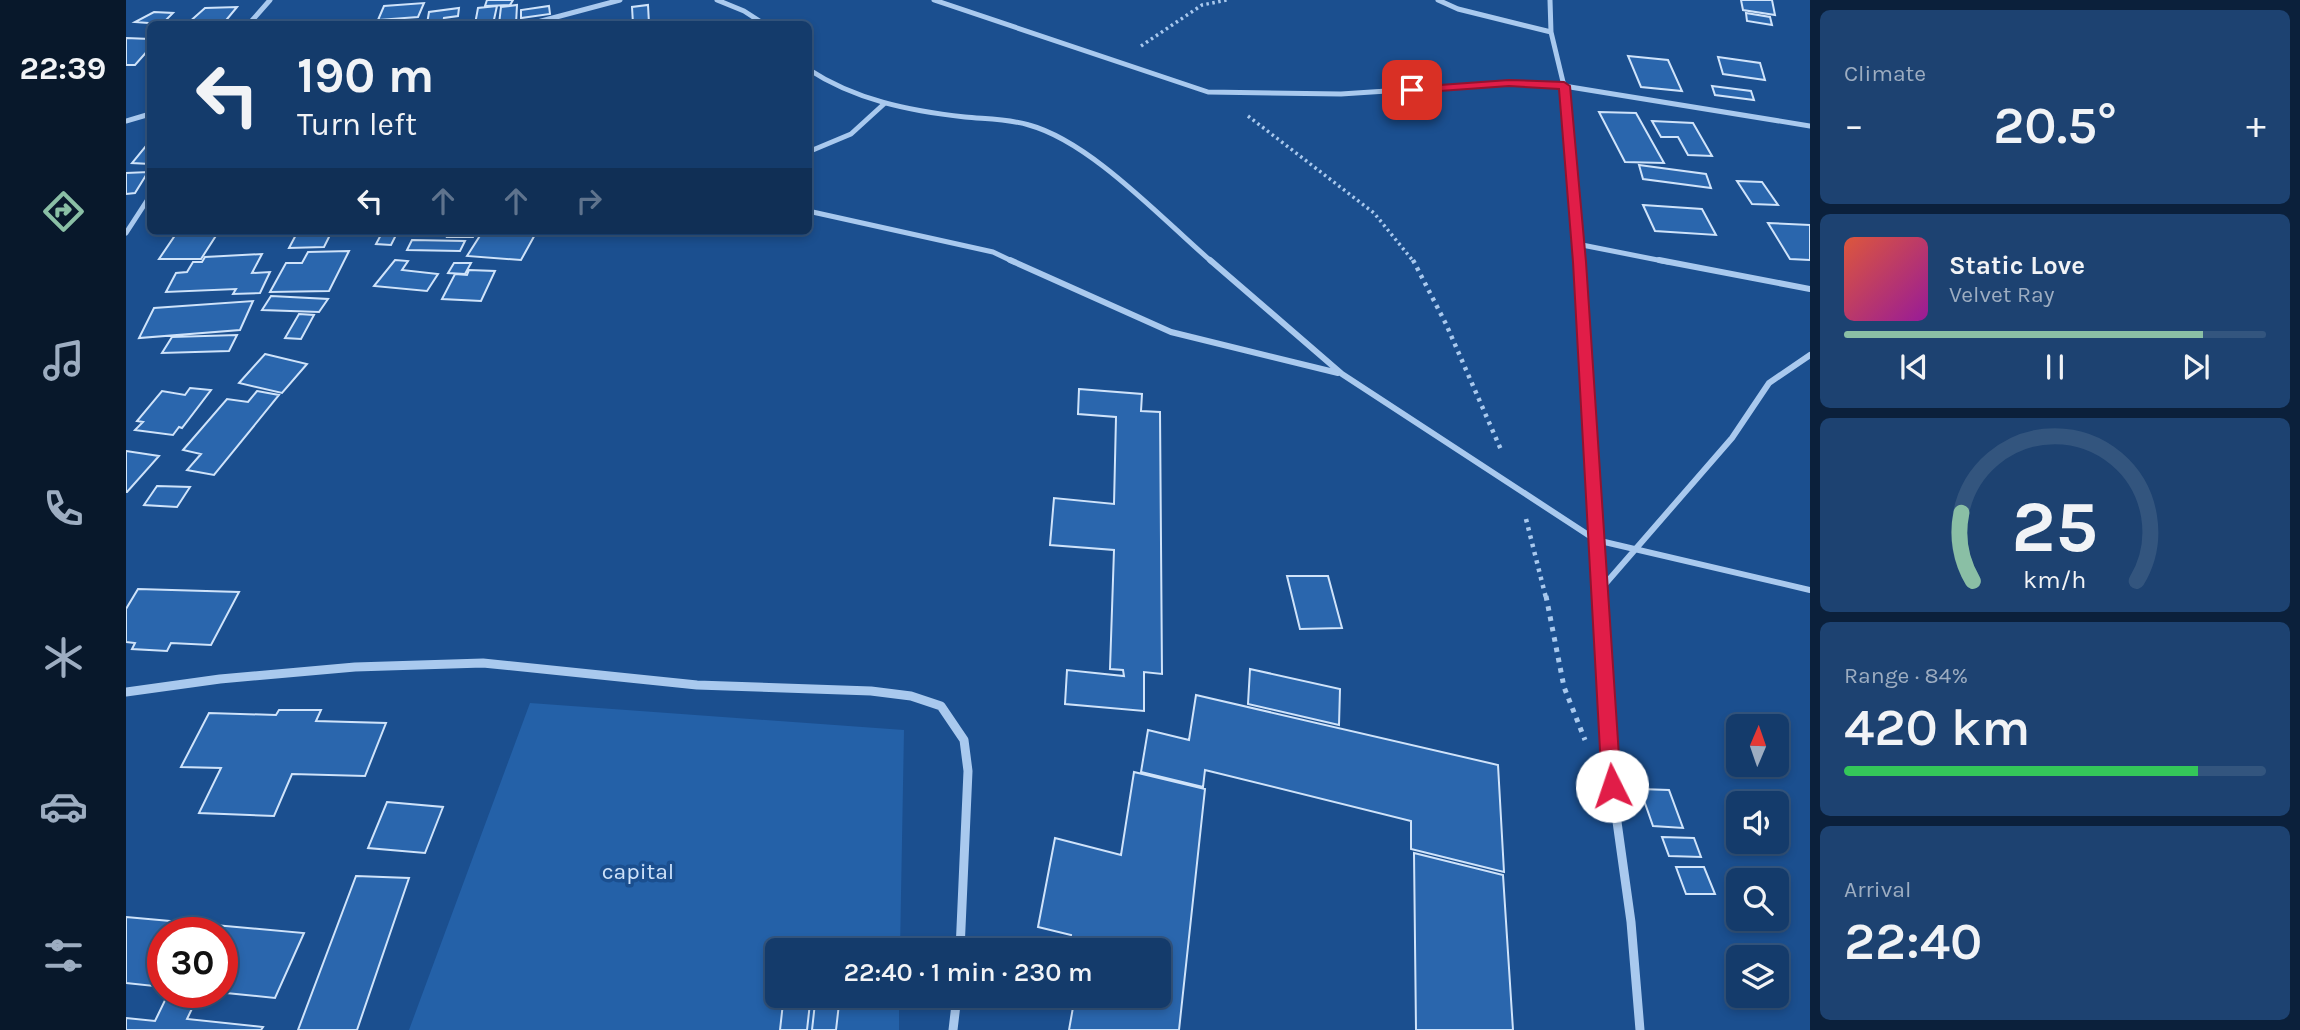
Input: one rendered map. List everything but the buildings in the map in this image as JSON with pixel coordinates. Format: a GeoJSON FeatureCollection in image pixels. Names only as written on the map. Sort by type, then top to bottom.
{"type":"FeatureCollection","features":[{"type":"Feature","properties":{"kind":"street"},"geometry":{"type":"LineString","coordinates":[[252,21],[270,0]]}},
{"type":"Feature","properties":{"kind":"street"},"geometry":{"type":"LineString","coordinates":[[541,21],[620,0]]}},
{"type":"Feature","properties":{"kind":"street"},"geometry":{"type":"LineString","coordinates":[[717,0],[744,11],[759,21]]}},
{"type":"Feature","properties":{"kind":"street"},"geometry":{"type":"LineString","coordinates":[[738,0],[744,11]]}},
{"type":"Feature","properties":{"kind":"street"},"geometry":{"type":"LineString","coordinates":[[934,0],[1209,92],[1341,94],[1509,83],[1564,86],[1810,126]]}},
{"type":"Feature","properties":{"kind":"street"},"geometry":{"type":"LineString","coordinates":[[1438,0],[1458,9],[1550,32]]}},
{"type":"Feature","properties":{"kind":"street"},"geometry":{"type":"LineString","coordinates":[[1550,0],[1550,32],[1564,86],[1577,244],[1612,786],[1631,922],[1640,1030]]}},
{"type":"Feature","properties":{"kind":"street"},"geometry":{"type":"LineString","coordinates":[[812,72],[831,85],[918,112],[1027,124],[1059,136],[1104,168],[1342,374],[1518,486],[1596,540],[1810,590]]}},
{"type":"Feature","properties":{"kind":"street"},"geometry":{"type":"LineString","coordinates":[[812,150],[852,134],[871,122],[885,103]]}},
{"type":"Feature","properties":{"kind":"street"},"geometry":{"type":"LineString","coordinates":[[126,121],[147,115]]}},
{"type":"Feature","properties":{"kind":"street"},"geometry":{"type":"LineString","coordinates":[[126,233],[147,201]]}},
{"type":"Feature","properties":{"kind":"street"},"geometry":{"type":"LineString","coordinates":[[812,212],[993,252],[1171,332],[1342,374]]}},
{"type":"Feature","properties":{"kind":"street"},"geometry":{"type":"LineString","coordinates":[[1577,244],[1810,289]]}},
{"type":"Feature","properties":{"kind":"street"},"geometry":{"type":"LineString","coordinates":[[1599,590],[1732,438],[1769,383],[1810,355]]}},
{"type":"Feature","properties":{"kind":"street"},"geometry":{"type":"LineString","coordinates":[[126,692],[220,679],[355,667],[482,663],[697,685],[871,691],[911,696],[941,706],[964,740],[968,771],[961,938]]}},
{"type":"Feature","properties":{"kind":"street"},"geometry":{"type":"LineString","coordinates":[[953,1030],[956,1008]]}},
{"type":"Feature","properties":{"kind":"path"},"geometry":{"type":"LineString","coordinates":[[1116,61],[1202,5],[1227,0]]}},
{"type":"Feature","properties":{"kind":"path"},"geometry":{"type":"LineString","coordinates":[[1209,92],[1261,123],[1374,213],[1410,253],[1446,324],[1518,486],[1552,621],[1564,687],[1587,745]]}},
{"type":"Feature","properties":{"kind":"green space","name":"capital"},"geometry":{"type":"Polygon","coordinates":[[[530,703],[904,730],[900,938],[765,938],[765,1008],[899,1008],[899,1030],[409,1030],[530,703]]]}},
{"type":"Feature","properties":{"kind":"route"},"geometry":{"type":"LineString","coordinates":[[1412,90],[1509,83],[1564,86],[1579,262],[1612,786]]}}]}
